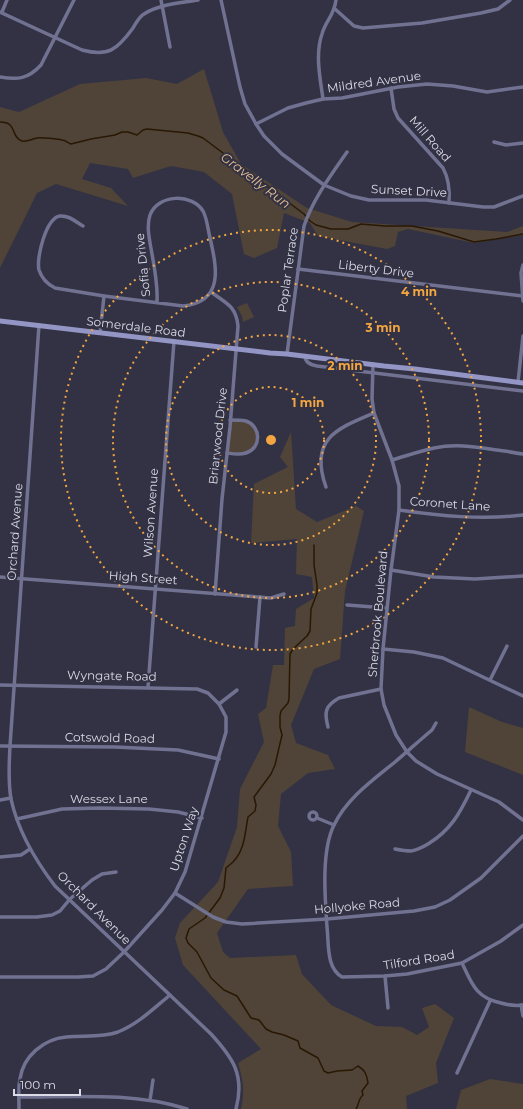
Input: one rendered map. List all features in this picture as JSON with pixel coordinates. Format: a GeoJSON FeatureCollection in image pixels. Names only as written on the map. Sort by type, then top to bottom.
{"type":"FeatureCollection","features":[{"type":"Feature","properties":{"kind":"main road","name":"Somerdale Road"},"geometry":{"type":"LineString","coordinates":[[0,321],[270,353],[439,371],[520,382]]}},
{"type":"Feature","properties":{"kind":"street"},"geometry":{"type":"LineString","coordinates":[[7,0],[1,12],[82,50],[104,53],[118,46],[145,14],[163,7],[198,0]]}},
{"type":"Feature","properties":{"kind":"street"},"geometry":{"type":"LineString","coordinates":[[0,77],[13,79],[22,78],[34,73],[41,65],[74,0]]}},
{"type":"Feature","properties":{"kind":"street"},"geometry":{"type":"LineString","coordinates":[[161,0],[170,47]]}},
{"type":"Feature","properties":{"kind":"street","name":"Sunset Drive"},"geometry":{"type":"LineString","coordinates":[[221,0],[240,87],[246,104],[256,124],[264,136],[282,154],[324,185],[351,196],[369,200],[426,200],[483,207],[494,207],[523,196]]}},
{"type":"Feature","properties":{"kind":"street"},"geometry":{"type":"LineString","coordinates":[[322,99],[319,50],[320,40],[324,27],[335,9],[336,0]]}},
{"type":"Feature","properties":{"kind":"street"},"geometry":{"type":"LineString","coordinates":[[335,9],[354,26],[364,28],[422,23],[482,13],[498,9],[510,0]]}},
{"type":"Feature","properties":{"kind":"street","name":"Mildred Avenue"},"geometry":{"type":"LineString","coordinates":[[256,124],[288,108],[322,99],[342,98],[391,88],[427,84],[453,86],[488,92],[523,87]]}},
{"type":"Feature","properties":{"kind":"street","name":"Mill Road"},"geometry":{"type":"LineString","coordinates":[[391,88],[394,109],[398,118],[443,168],[450,187],[449,203]]}},
{"type":"Feature","properties":{"kind":"street"},"geometry":{"type":"LineString","coordinates":[[494,142],[506,145],[523,144]]}},
{"type":"Feature","properties":{"kind":"street","name":"Poplar Terrace"},"geometry":{"type":"LineString","coordinates":[[287,354],[304,226],[308,215],[324,185],[347,152]]}},
{"type":"Feature","properties":{"kind":"street","name":"Sofia Drive"},"geometry":{"type":"LineString","coordinates":[[83,226],[65,216],[59,216],[54,219],[49,226],[39,253],[39,271],[48,284],[55,288],[104,296],[183,306],[193,305],[201,301],[211,292],[215,284],[214,262],[204,212],[197,204],[187,199],[170,199],[161,202],[153,209],[149,222],[149,235],[155,274],[157,302]]}},
{"type":"Feature","properties":{"kind":"street"},"geometry":{"type":"LineString","coordinates":[[523,265],[521,273],[523,301]]}},
{"type":"Feature","properties":{"kind":"street","name":"Liberty Drive"},"geometry":{"type":"LineString","coordinates":[[298,269],[523,296]]}},
{"type":"Feature","properties":{"kind":"street","name":"Briarwood Drive"},"geometry":{"type":"LineString","coordinates":[[211,292],[233,309],[238,326],[215,594]]}},
{"type":"Feature","properties":{"kind":"street"},"geometry":{"type":"LineString","coordinates":[[100,332],[104,296]]}},
{"type":"Feature","properties":{"kind":"street","name":"Orchard Avenue"},"geometry":{"type":"LineString","coordinates":[[39,325],[10,746],[9,772],[11,798],[24,839],[41,868],[55,886],[226,1050],[237,1070],[238,1101],[236,1109]]}},
{"type":"Feature","properties":{"kind":"street"},"geometry":{"type":"LineString","coordinates":[[520,382],[523,336]]}},
{"type":"Feature","properties":{"kind":"street","name":"Wilson Avenue"},"geometry":{"type":"LineString","coordinates":[[148,687],[174,342]]}},
{"type":"Feature","properties":{"kind":"street"},"geometry":{"type":"LineString","coordinates":[[305,356],[306,361],[310,365],[523,391]]}},
{"type":"Feature","properties":{"kind":"street","name":"Sherbrook Boulevard"},"geometry":{"type":"LineString","coordinates":[[373,364],[372,399],[374,413],[392,460],[399,486],[399,510],[383,649],[381,689],[384,705],[396,735],[407,752],[416,762],[437,774],[499,802],[523,820]]}},
{"type":"Feature","properties":{"kind":"street"},"geometry":{"type":"LineString","coordinates":[[326,487],[321,472],[320,460],[322,448],[327,439],[354,422],[374,413]]}},
{"type":"Feature","properties":{"kind":"street"},"geometry":{"type":"LineString","coordinates":[[227,453],[239,454],[249,452],[255,447],[258,439],[256,430],[248,422],[230,420]]}},
{"type":"Feature","properties":{"kind":"street"},"geometry":{"type":"LineString","coordinates":[[392,460],[434,448],[450,446],[482,448],[523,454]]}},
{"type":"Feature","properties":{"kind":"street","name":"Coronet Lane"},"geometry":{"type":"LineString","coordinates":[[399,510],[439,516],[476,518],[523,515]]}},
{"type":"Feature","properties":{"kind":"street"},"geometry":{"type":"LineString","coordinates":[[391,570],[434,576],[475,579],[523,576]]}},
{"type":"Feature","properties":{"kind":"street","name":"High Street"},"geometry":{"type":"LineString","coordinates":[[0,577],[270,598],[284,594]]}},
{"type":"Feature","properties":{"kind":"street"},"geometry":{"type":"LineString","coordinates":[[256,647],[260,597]]}},
{"type":"Feature","properties":{"kind":"street"},"geometry":{"type":"LineString","coordinates":[[347,605],[387,608]]}},
{"type":"Feature","properties":{"kind":"street"},"geometry":{"type":"LineString","coordinates":[[490,680],[507,646]]}},
{"type":"Feature","properties":{"kind":"street"},"geometry":{"type":"LineString","coordinates":[[383,649],[414,652],[442,658],[523,696]]}},
{"type":"Feature","properties":{"kind":"street","name":"Wyngate Road"},"geometry":{"type":"LineString","coordinates":[[0,685],[197,688],[208,693],[219,704]]}},
{"type":"Feature","properties":{"kind":"street"},"geometry":{"type":"LineString","coordinates":[[328,727],[326,718],[327,707],[333,701],[338,698],[381,689]]}},
{"type":"Feature","properties":{"kind":"street"},"geometry":{"type":"LineString","coordinates":[[219,704],[237,690]]}},
{"type":"Feature","properties":{"kind":"street","name":"Upton Way"},"geometry":{"type":"LineString","coordinates":[[0,977],[78,978],[93,976],[106,969],[124,952],[162,910],[175,893],[185,872],[219,759],[227,726],[226,717],[219,704]]}},
{"type":"Feature","properties":{"kind":"street"},"geometry":{"type":"LineString","coordinates":[[327,919],[326,862],[328,845],[334,825],[354,797],[432,730],[436,723]]}},
{"type":"Feature","properties":{"kind":"street","name":"Cotswold Road"},"geometry":{"type":"LineString","coordinates":[[0,746],[115,747],[178,750],[219,759]]}},
{"type":"Feature","properties":{"kind":"street"},"geometry":{"type":"LineString","coordinates":[[395,849],[410,851],[421,848],[436,839],[448,829],[459,815],[471,790]]}},
{"type":"Feature","properties":{"kind":"street"},"geometry":{"type":"LineString","coordinates":[[0,800],[11,798]]}},
{"type":"Feature","properties":{"kind":"street","name":"Wessex Lane"},"geometry":{"type":"LineString","coordinates":[[17,819],[62,809],[99,808],[149,809],[178,812],[202,818]]}},
{"type":"Feature","properties":{"kind":"street"},"geometry":{"type":"LineString","coordinates":[[317,818],[334,825]]}},
{"type":"Feature","properties":{"kind":"street","name":"Hollyoke Road"},"geometry":{"type":"LineString","coordinates":[[175,893],[213,917],[226,922],[242,924],[327,919],[414,911],[435,907],[450,900],[481,878],[523,836]]}},
{"type":"Feature","properties":{"kind":"street"},"geometry":{"type":"LineString","coordinates":[[0,857],[21,855],[30,849]]}},
{"type":"Feature","properties":{"kind":"street"},"geometry":{"type":"LineString","coordinates":[[0,917],[37,917],[52,915],[60,911],[70,899],[92,880],[102,874],[116,872]]}},
{"type":"Feature","properties":{"kind":"street","name":"Tilford Road"},"geometry":{"type":"LineString","coordinates":[[327,919],[329,956],[334,970],[342,977],[407,974],[462,963],[501,941],[523,925]]}},
{"type":"Feature","properties":{"kind":"street"},"geometry":{"type":"LineString","coordinates":[[462,963],[472,984],[479,993],[490,1001],[522,1005],[523,1016]]}},
{"type":"Feature","properties":{"kind":"street"},"geometry":{"type":"LineString","coordinates":[[385,976],[388,1008]]}},
{"type":"Feature","properties":{"kind":"street"},"geometry":{"type":"LineString","coordinates":[[19,1109],[20,1077],[30,1056],[41,1046],[53,1040],[66,1037],[95,1036],[118,1031],[142,1018],[170,995]]}},
{"type":"Feature","properties":{"kind":"street"},"geometry":{"type":"LineString","coordinates":[[457,1073],[490,1001]]}},
{"type":"Feature","properties":{"kind":"street"},"geometry":{"type":"LineString","coordinates":[[150,1100],[153,1080]]}},
{"type":"Feature","properties":{"kind":"street"},"geometry":{"type":"LineString","coordinates":[[19,1097],[103,1097],[150,1100],[186,1109]]}},
{"type":"Feature","properties":{"kind":"shaded area"},"geometry":{"type":"Polygon","coordinates":[[[204,69],[223,132],[241,164],[307,208],[352,222],[507,232],[523,226],[523,235],[474,243],[408,229],[398,232],[395,246],[387,249],[318,236],[310,223],[284,213],[277,248],[254,258],[244,254],[232,194],[204,172],[171,166],[133,178],[128,169],[90,163],[82,179],[111,188],[128,206],[56,184],[37,193],[0,268],[0,107],[19,112],[80,84],[146,78],[177,84],[204,69]]]}},
{"type":"Feature","properties":{"kind":"shaded area"},"geometry":{"type":"Polygon","coordinates":[[[247,303],[254,317],[243,322],[242,316],[237,307],[247,303]]]}},
{"type":"Feature","properties":{"kind":"shaded area"},"geometry":{"type":"Polygon","coordinates":[[[230,420],[243,421],[254,426],[258,439],[249,452],[227,453],[230,420]]]}},
{"type":"Feature","properties":{"kind":"shaded area"},"geometry":{"type":"Polygon","coordinates":[[[291,432],[296,509],[317,522],[356,506],[364,511],[345,591],[340,659],[314,669],[291,725],[296,743],[328,755],[335,769],[308,773],[281,794],[278,826],[291,852],[293,886],[248,889],[217,933],[223,952],[230,958],[296,955],[302,974],[331,1005],[376,1026],[402,1027],[417,1035],[429,1027],[422,1008],[435,1004],[454,1018],[436,1063],[438,1083],[406,1096],[407,1109],[241,1109],[243,1086],[238,1063],[261,1049],[183,965],[175,938],[180,923],[218,882],[237,827],[240,789],[264,742],[258,714],[266,708],[273,665],[284,665],[285,628],[295,626],[296,609],[314,598],[312,577],[296,574],[297,539],[251,543],[254,484],[288,467],[280,457],[291,432]]]}},
{"type":"Feature","properties":{"kind":"shaded area"},"geometry":{"type":"Polygon","coordinates":[[[469,707],[502,722],[523,728],[523,775],[465,752],[469,707]]]}},
{"type":"Feature","properties":{"kind":"shaded area"},"geometry":{"type":"Polygon","coordinates":[[[490,1079],[523,1084],[523,1109],[456,1109],[461,1090],[490,1079]]]}},
{"type":"Feature","properties":{"kind":"waterway","name":"Gravelly Run"},"geometry":{"type":"LineString","coordinates":[[0,122],[9,124],[18,139],[22,141],[45,138],[63,140],[71,144],[115,135],[122,132],[137,135],[143,130],[147,129],[188,133],[198,136],[203,138],[304,214],[310,221],[316,225],[331,229],[348,229],[361,224],[412,226],[438,231],[474,242],[523,234]]}},
{"type":"Feature","properties":{"kind":"waterway"},"geometry":{"type":"LineString","coordinates":[[314,545],[314,565],[317,593],[311,609],[310,631],[290,654],[289,699],[288,703],[281,711],[280,727],[282,735],[275,765],[271,774],[254,797],[256,805],[255,811],[248,817],[244,841],[240,852],[233,862],[226,868],[224,888],[220,898],[205,918],[189,929],[186,938],[188,943],[197,952],[211,978],[224,990],[237,996],[251,1018],[259,1020],[266,1029],[272,1032],[298,1041],[300,1048],[318,1058],[324,1071],[328,1073],[352,1070],[358,1066],[364,1071],[368,1083],[362,1091],[363,1095],[360,1098],[356,1109]]}}]}
